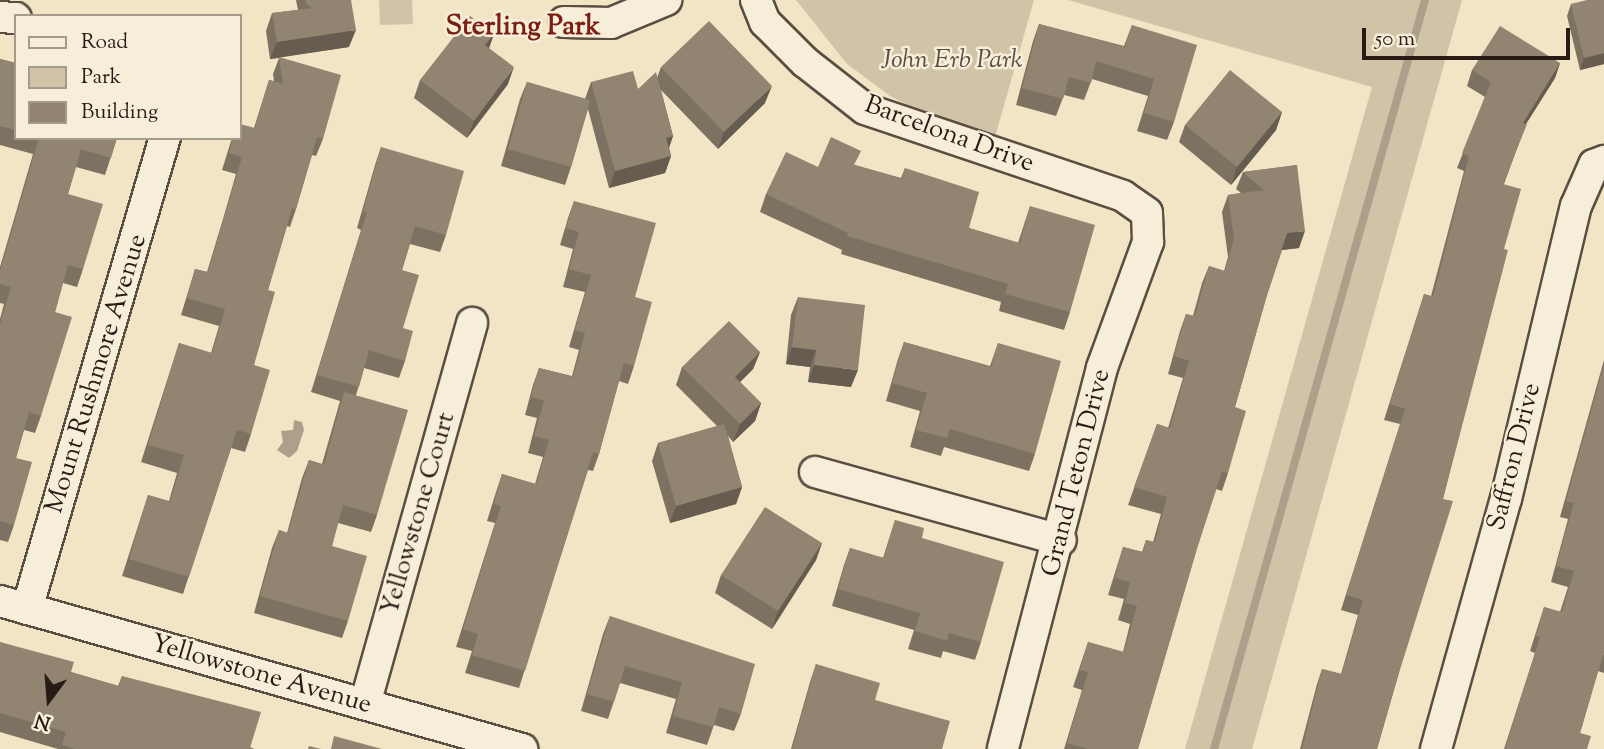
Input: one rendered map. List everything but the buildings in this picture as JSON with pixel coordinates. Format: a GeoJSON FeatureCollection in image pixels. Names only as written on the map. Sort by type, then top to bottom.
{"type":"FeatureCollection","features":[{"type":"Feature","properties":{"kind":"street"},"geometry":{"type":"LineString","coordinates":[[564,22],[611,23],[666,0]]}},
{"type":"Feature","properties":{"kind":"street","name":"Barcelona Drive"},"geometry":{"type":"LineString","coordinates":[[756,0],[765,22],[805,62],[865,109],[1138,203]]}},
{"type":"Feature","properties":{"kind":"street","name":"Mount Rushmore Avenue"},"geometry":{"type":"LineString","coordinates":[[13,605],[164,140]]}},
{"type":"Feature","properties":{"kind":"street","name":"Saffron Drive"},"geometry":{"type":"LineString","coordinates":[[1436,749],[1506,499],[1576,206],[1599,163]]}},
{"type":"Feature","properties":{"kind":"street","name":"Grand Teton Drive"},"geometry":{"type":"LineString","coordinates":[[1003,749],[1061,540],[1102,368],[1148,242],[1147,213],[1138,203]]}},
{"type":"Feature","properties":{"kind":"street","name":"Yellowstone Court"},"geometry":{"type":"LineString","coordinates":[[365,704],[472,323]]}},
{"type":"Feature","properties":{"kind":"street"},"geometry":{"type":"LineString","coordinates":[[815,472],[1061,540]]}},
{"type":"Feature","properties":{"kind":"street","name":"Yellowstone Avenue"},"geometry":{"type":"LineString","coordinates":[[13,605],[523,749]]}},
{"type":"Feature","properties":{"kind":"green space"},"geometry":{"type":"Polygon","coordinates":[[[379,0],[412,0],[413,24],[380,25],[379,0]]]}},
{"type":"Feature","properties":{"kind":"green space","name":"John Erb Park"},"geometry":{"type":"Polygon","coordinates":[[[796,0],[1034,0],[995,137],[926,115],[890,96],[847,64],[796,0]]]}},
{"type":"Feature","properties":{"kind":"green space"},"geometry":{"type":"Polygon","coordinates":[[[1068,0],[1462,0],[1252,749],[1185,749],[1372,87],[1068,0]]]}},
{"type":"Feature","properties":{"kind":"shaded area"},"geometry":{"type":"Polygon","coordinates":[[[294,420],[302,422],[304,430],[297,451],[289,458],[277,450],[283,442],[281,431],[293,430],[294,420]]]}},
{"type":"Feature","properties":{"kind":"waterway"},"geometry":{"type":"LineString","coordinates":[[1214,749],[1425,0]]}},
{"type":"Feature","properties":{"kind":"district","name":"Sterling Park"},"geometry":{"type":"Point","coordinates":[523,27]}}]}
